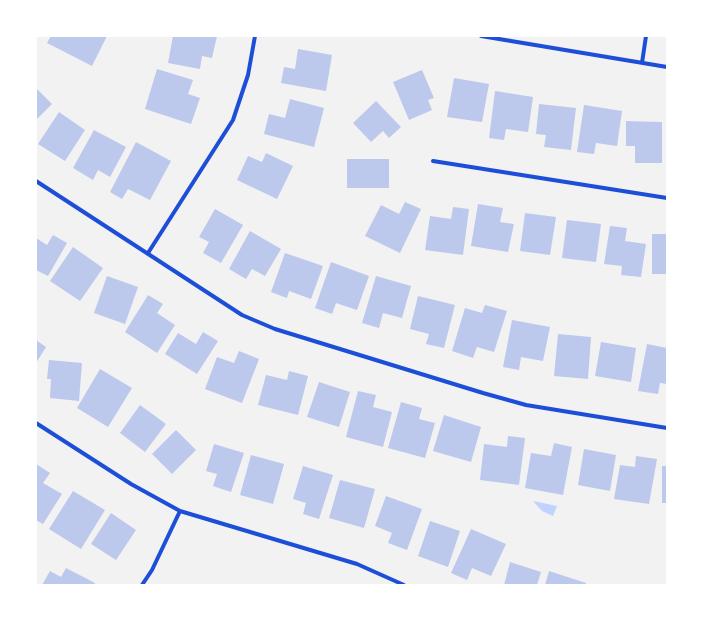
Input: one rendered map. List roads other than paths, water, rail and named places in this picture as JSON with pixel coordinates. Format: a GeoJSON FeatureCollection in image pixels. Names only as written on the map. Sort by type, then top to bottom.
{"type":"FeatureCollection","features":[{"type":"Feature","properties":{"kind":"street"},"geometry":{"type":"LineString","coordinates":[[148,253],[233,120],[248,75],[255,36]]}},
{"type":"Feature","properties":{"kind":"street"},"geometry":{"type":"LineString","coordinates":[[481,36],[667,67]]}},
{"type":"Feature","properties":{"kind":"street"},"geometry":{"type":"LineString","coordinates":[[642,63],[646,36]]}},
{"type":"Feature","properties":{"kind":"street"},"geometry":{"type":"LineString","coordinates":[[433,161],[667,198]]}},
{"type":"Feature","properties":{"kind":"street"},"geometry":{"type":"LineString","coordinates":[[36,181],[242,315],[275,329],[519,403],[667,428]]}},
{"type":"Feature","properties":{"kind":"street"},"geometry":{"type":"LineString","coordinates":[[36,423],[131,484],[180,511],[357,564],[404,585]]}},
{"type":"Feature","properties":{"kind":"street"},"geometry":{"type":"LineString","coordinates":[[142,585],[152,570],[180,511]]}},
{"type":"Feature","properties":{"kind":"water"},"geometry":{"type":"Polygon","coordinates":[[[533,501],[557,506],[553,516],[542,511],[533,501]]]}}]}
